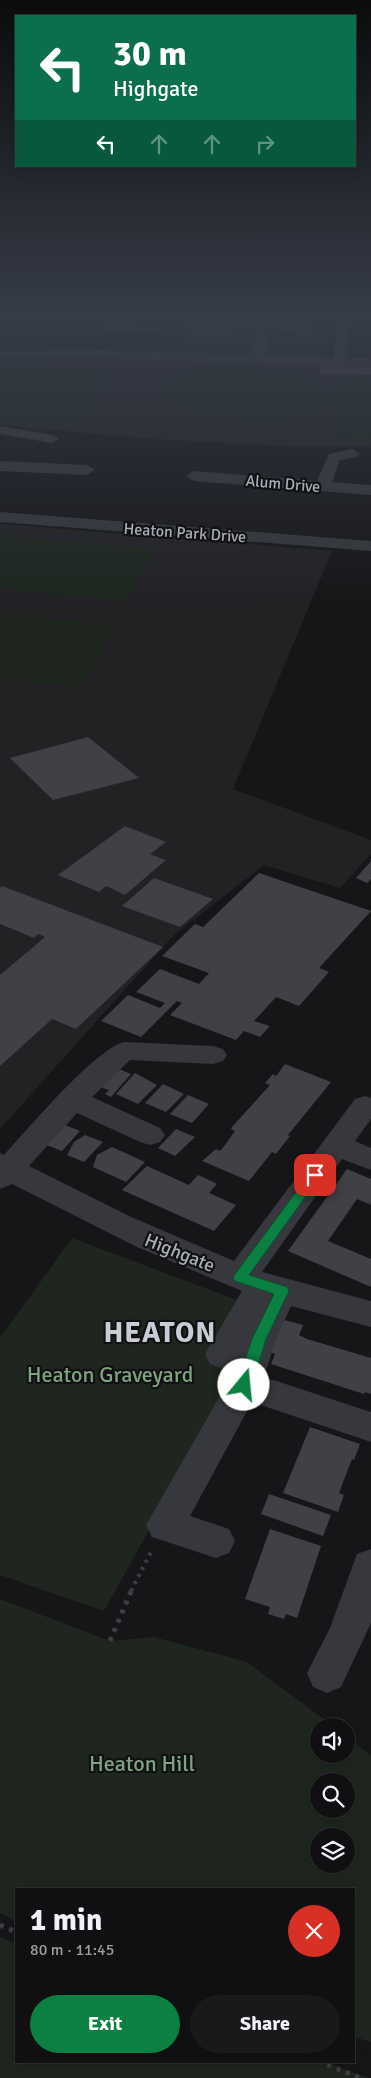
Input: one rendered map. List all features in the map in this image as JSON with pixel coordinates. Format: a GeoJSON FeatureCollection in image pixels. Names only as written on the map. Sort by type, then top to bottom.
{"type":"FeatureCollection","features":[{"type":"Feature","properties":{"kind":"street"},"geometry":{"type":"LineString","coordinates":[[0,430],[52,439]]}},
{"type":"Feature","properties":{"kind":"street"},"geometry":{"type":"LineString","coordinates":[[324,486],[334,457],[352,454]]}},
{"type":"Feature","properties":{"kind":"street"},"geometry":{"type":"LineString","coordinates":[[0,466],[87,470]]}},
{"type":"Feature","properties":{"kind":"street","name":"Alum Drive"},"geometry":{"type":"LineString","coordinates":[[194,476],[371,490]]}},
{"type":"Feature","properties":{"kind":"street","name":"Heaton Park Drive"},"geometry":{"type":"LineString","coordinates":[[0,517],[370,544]]}},
{"type":"Feature","properties":{"kind":"street"},"geometry":{"type":"LineString","coordinates":[[3,1170],[74,1100],[93,1078],[124,1051],[213,1055]]}},
{"type":"Feature","properties":{"kind":"street"},"geometry":{"type":"LineString","coordinates":[[74,1100],[150,1135]]}},
{"type":"Feature","properties":{"kind":"street"},"geometry":{"type":"LineString","coordinates":[[222,1354],[336,1146],[365,1106]]}},
{"type":"Feature","properties":{"kind":"street"},"geometry":{"type":"LineString","coordinates":[[336,1146],[371,1159]]}},
{"type":"Feature","properties":{"kind":"street","name":"Highgate"},"geometry":{"type":"LineString","coordinates":[[3,1170],[128,1232],[262,1284],[371,1314]]}},
{"type":"Feature","properties":{"kind":"street"},"geometry":{"type":"LineString","coordinates":[[216,1541],[165,1525],[244,1385],[259,1339],[262,1284]]}},
{"type":"Feature","properties":{"kind":"street"},"geometry":{"type":"LineString","coordinates":[[244,1385],[371,1427]]}},
{"type":"Feature","properties":{"kind":"street"},"geometry":{"type":"LineString","coordinates":[[327,1673],[347,1635],[371,1566]]}},
{"type":"Feature","properties":{"kind":"path"},"geometry":{"type":"LineString","coordinates":[[110,1642],[138,1574],[165,1525]]}},
{"type":"Feature","properties":{"kind":"path"},"geometry":{"type":"LineString","coordinates":[[0,1925],[15,1932]]}},
{"type":"Feature","properties":{"kind":"path"},"geometry":{"type":"LineString","coordinates":[[323,2063],[360,2078]]}},
{"type":"Feature","properties":{"kind":"shaded area"},"geometry":{"type":"Polygon","coordinates":[[[0,411],[371,411],[371,447],[283,446],[152,439],[0,425],[0,411]]]}},
{"type":"Feature","properties":{"kind":"shaded area"},"geometry":{"type":"Polygon","coordinates":[[[0,524],[332,551],[233,789],[371,840],[371,854],[340,888],[264,865],[174,935],[0,1129],[0,524]]]}},
{"type":"Feature","properties":{"kind":"green space"},"geometry":{"type":"Polygon","coordinates":[[[0,411],[87,411],[81,423],[0,420],[0,411]]]}},
{"type":"Feature","properties":{"kind":"green space"},"geometry":{"type":"Polygon","coordinates":[[[192,411],[311,411],[308,416],[266,422],[200,414],[192,411]]]}},
{"type":"Feature","properties":{"kind":"green space"},"geometry":{"type":"Polygon","coordinates":[[[332,411],[371,411],[371,441],[330,439],[332,411]]]}},
{"type":"Feature","properties":{"kind":"green space"},"geometry":{"type":"Polygon","coordinates":[[[0,535],[156,549],[126,601],[0,589],[0,535]]]}},
{"type":"Feature","properties":{"kind":"green space"},"geometry":{"type":"Polygon","coordinates":[[[0,613],[117,625],[81,688],[0,679],[0,613]]]}},
{"type":"Feature","properties":{"kind":"green space","name":"Heaton Graveyard"},"geometry":{"type":"Polygon","coordinates":[[[72,1238],[250,1305],[271,1311],[104,1611],[0,1575],[0,1338],[72,1238]]]}},
{"type":"Feature","properties":{"kind":"green space","name":"Heaton Hill"},"geometry":{"type":"Polygon","coordinates":[[[0,1599],[110,1641],[154,1637],[247,1662],[322,1718],[310,1718],[310,1763],[355,1763],[355,1743],[371,1755],[371,2042],[355,2037],[355,1888],[15,1888],[15,1920],[0,1913],[0,1599]]]}},
{"type":"Feature","properties":{"kind":"green space"},"geometry":{"type":"Polygon","coordinates":[[[0,1937],[15,1944],[15,2063],[327,2063],[370,2078],[0,2078],[0,1937]]]}},
{"type":"Feature","properties":{"kind":"building"},"geometry":{"type":"Polygon","coordinates":[[[88,737],[139,778],[53,800],[10,758],[88,737]]]}},
{"type":"Feature","properties":{"kind":"building"},"geometry":{"type":"Polygon","coordinates":[[[125,826],[166,842],[150,854],[166,860],[125,895],[106,886],[99,892],[58,875],[125,826]]]}},
{"type":"Feature","properties":{"kind":"building"},"geometry":{"type":"Polygon","coordinates":[[[371,861],[371,879],[367,883],[356,878],[371,861]]]}},
{"type":"Feature","properties":{"kind":"building"},"geometry":{"type":"Polygon","coordinates":[[[259,873],[371,911],[319,968],[329,972],[299,1006],[276,997],[254,1021],[270,1026],[260,1037],[244,1031],[236,1040],[170,1015],[182,1003],[177,1001],[141,1037],[101,1021],[128,995],[160,1008],[165,1003],[136,992],[160,969],[199,984],[209,973],[162,956],[195,924],[203,927],[259,873]]]}},
{"type":"Feature","properties":{"kind":"building"},"geometry":{"type":"Polygon","coordinates":[[[154,878],[213,899],[180,927],[122,906],[154,878]]]}},
{"type":"Feature","properties":{"kind":"building"},"geometry":{"type":"Polygon","coordinates":[[[2,886],[163,947],[76,1029],[52,1019],[0,1066],[0,975],[45,937],[38,934],[34,938],[0,924],[0,888],[2,886]]]}},
{"type":"Feature","properties":{"kind":"building"},"geometry":{"type":"Polygon","coordinates":[[[285,1064],[331,1082],[288,1135],[290,1136],[276,1154],[272,1152],[249,1181],[202,1161],[216,1149],[220,1151],[235,1131],[231,1129],[232,1127],[270,1085],[265,1083],[273,1074],[276,1076],[285,1064]]]}},
{"type":"Feature","properties":{"kind":"building"},"geometry":{"type":"Polygon","coordinates":[[[111,1066],[131,1074],[111,1097],[105,1094],[109,1090],[94,1085],[111,1066]]]}},
{"type":"Feature","properties":{"kind":"building"},"geometry":{"type":"Polygon","coordinates":[[[135,1073],[157,1085],[138,1104],[116,1094],[135,1073]]]}},
{"type":"Feature","properties":{"kind":"building"},"geometry":{"type":"Polygon","coordinates":[[[163,1084],[184,1094],[166,1112],[145,1103],[163,1084]]]}},
{"type":"Feature","properties":{"kind":"building"},"geometry":{"type":"Polygon","coordinates":[[[188,1095],[209,1104],[192,1123],[170,1114],[188,1095]]]}},
{"type":"Feature","properties":{"kind":"building"},"geometry":{"type":"Polygon","coordinates":[[[60,1123],[80,1131],[62,1151],[41,1143],[60,1123]]]}},
{"type":"Feature","properties":{"kind":"building"},"geometry":{"type":"Polygon","coordinates":[[[176,1129],[195,1137],[175,1156],[158,1148],[176,1129]]]}},
{"type":"Feature","properties":{"kind":"building"},"geometry":{"type":"Polygon","coordinates":[[[85,1135],[103,1142],[84,1162],[67,1155],[74,1142],[85,1135]]]}},
{"type":"Feature","properties":{"kind":"building"},"geometry":{"type":"Polygon","coordinates":[[[112,1147],[145,1162],[126,1182],[93,1167],[97,1155],[112,1147]]]}},
{"type":"Feature","properties":{"kind":"building"},"geometry":{"type":"Polygon","coordinates":[[[147,1166],[189,1185],[198,1175],[205,1178],[217,1184],[209,1193],[236,1205],[214,1231],[122,1190],[147,1166]]]}},
{"type":"Feature","properties":{"kind":"building"},"geometry":{"type":"Polygon","coordinates":[[[347,1169],[371,1179],[371,1205],[357,1199],[328,1241],[371,1259],[371,1287],[288,1251],[347,1169]]]}},
{"type":"Feature","properties":{"kind":"building"},"geometry":{"type":"Polygon","coordinates":[[[273,1317],[303,1325],[299,1335],[307,1339],[371,1358],[371,1394],[365,1392],[364,1394],[271,1364],[275,1354],[264,1350],[273,1317]]]}},
{"type":"Feature","properties":{"kind":"building"},"geometry":{"type":"Polygon","coordinates":[[[310,1427],[360,1444],[339,1493],[344,1495],[338,1512],[283,1493],[310,1427]]]}},
{"type":"Feature","properties":{"kind":"building"},"geometry":{"type":"Polygon","coordinates":[[[269,1494],[331,1515],[323,1536],[261,1514],[269,1494]]]}},
{"type":"Feature","properties":{"kind":"building"},"geometry":{"type":"Polygon","coordinates":[[[270,1529],[321,1546],[297,1618],[286,1614],[284,1619],[268,1614],[270,1607],[245,1599],[270,1529]]]}},
{"type":"Feature","properties":{"kind":"district","name":"HEATON"},"geometry":{"type":"Point","coordinates":[160,1332]}},
{"type":"Feature","properties":{"kind":"route"},"geometry":{"type":"LineString","coordinates":[[244,1385],[259,1339],[282,1291],[240,1277],[315,1175]]}}]}
